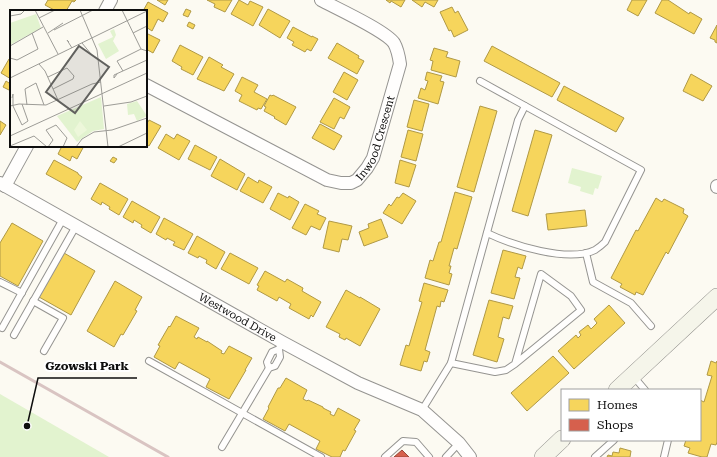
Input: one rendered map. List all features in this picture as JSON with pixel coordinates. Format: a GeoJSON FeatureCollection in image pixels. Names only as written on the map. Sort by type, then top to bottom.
{"type":"FeatureCollection","features":[{"type":"Feature","properties":{"kind":"main road"},"geometry":{"type":"LineString","coordinates":[[618,389],[717,296]]}},
{"type":"Feature","properties":{"kind":"main road"},"geometry":{"type":"LineString","coordinates":[[543,457],[561,441]]}},
{"type":"Feature","properties":{"kind":"street"},"geometry":{"type":"LineString","coordinates":[[106,10],[112,0]]}},
{"type":"Feature","properties":{"kind":"street","name":"Inwood Crescent"},"geometry":{"type":"LineString","coordinates":[[147,86],[327,180],[341,183],[357,180],[373,158],[400,64],[399,54],[393,42],[379,31],[321,0]]}},
{"type":"Feature","properties":{"kind":"street"},"geometry":{"type":"LineString","coordinates":[[2,184],[26,147]]}},
{"type":"Feature","properties":{"kind":"street","name":"Westwood Drive"},"geometry":{"type":"LineString","coordinates":[[2,184],[281,346],[358,384],[422,410],[459,443],[470,457]]}},
{"type":"Feature","properties":{"kind":"lane"},"geometry":{"type":"LineString","coordinates":[[480,81],[640,170],[605,242],[596,250],[586,253],[555,254],[502,241],[487,233]]}},
{"type":"Feature","properties":{"kind":"lane"},"geometry":{"type":"LineString","coordinates":[[422,410],[451,363],[518,120],[525,106]]}},
{"type":"Feature","properties":{"kind":"lane"},"geometry":{"type":"LineString","coordinates":[[2,328],[63,219]]}},
{"type":"Feature","properties":{"kind":"lane"},"geometry":{"type":"LineString","coordinates":[[14,334],[76,226]]}},
{"type":"Feature","properties":{"kind":"lane"},"geometry":{"type":"LineString","coordinates":[[586,253],[593,282],[631,303],[651,326]]}},
{"type":"Feature","properties":{"kind":"lane"},"geometry":{"type":"LineString","coordinates":[[451,363],[495,372],[506,370],[515,364],[581,310],[571,296],[541,274],[515,364]]}},
{"type":"Feature","properties":{"kind":"lane"},"geometry":{"type":"LineString","coordinates":[[0,282],[22,293]]}},
{"type":"Feature","properties":{"kind":"lane"},"geometry":{"type":"LineString","coordinates":[[33,301],[63,318],[44,351]]}},
{"type":"Feature","properties":{"kind":"lane"},"geometry":{"type":"LineString","coordinates":[[222,447],[269,368],[267,362],[272,352],[281,346]]}},
{"type":"Feature","properties":{"kind":"lane"},"geometry":{"type":"LineString","coordinates":[[148,361],[321,457]]}},
{"type":"Feature","properties":{"kind":"lane"},"geometry":{"type":"LineString","coordinates":[[633,376],[644,389]]}},
{"type":"Feature","properties":{"kind":"lane"},"geometry":{"type":"LineString","coordinates":[[385,457],[403,441],[416,442],[430,457]]}},
{"type":"Feature","properties":{"kind":"lane"},"geometry":{"type":"LineString","coordinates":[[595,457],[613,441]]}},
{"type":"Feature","properties":{"kind":"lane"},"geometry":{"type":"LineString","coordinates":[[664,457],[668,441]]}},
{"type":"Feature","properties":{"kind":"lane"},"geometry":{"type":"LineString","coordinates":[[446,457],[459,443]]}},
{"type":"Feature","properties":{"kind":"green space"},"geometry":{"type":"Polygon","coordinates":[[[572,168],[602,176],[598,189],[595,188],[593,195],[580,191],[581,187],[568,183],[572,168]]]}},
{"type":"Feature","properties":{"kind":"green space"},"geometry":{"type":"Polygon","coordinates":[[[0,394],[109,457],[0,457],[0,394]]]}},
{"type":"Feature","properties":{"kind":"building: Homes"},"geometry":{"type":"Polygon","coordinates":[[[48,0],[76,0],[74,2],[72,1],[67,10],[54,10],[45,5],[48,0]]]}},
{"type":"Feature","properties":{"kind":"building: Homes"},"geometry":{"type":"Polygon","coordinates":[[[157,0],[168,0],[165,5],[157,0]]]}},
{"type":"Feature","properties":{"kind":"building: Homes"},"geometry":{"type":"Polygon","coordinates":[[[207,0],[232,0],[225,12],[214,7],[215,4],[207,0]]]}},
{"type":"Feature","properties":{"kind":"building: Homes"},"geometry":{"type":"Polygon","coordinates":[[[239,0],[248,5],[250,1],[263,7],[253,26],[231,14],[239,0]]]}},
{"type":"Feature","properties":{"kind":"building: Homes"},"geometry":{"type":"Polygon","coordinates":[[[386,0],[405,0],[401,7],[391,1],[390,3],[386,0]]]}},
{"type":"Feature","properties":{"kind":"building: Homes"},"geometry":{"type":"Polygon","coordinates":[[[412,0],[438,0],[434,7],[425,2],[422,7],[412,0]]]}},
{"type":"Feature","properties":{"kind":"building: Homes"},"geometry":{"type":"Polygon","coordinates":[[[632,0],[647,0],[638,16],[627,10],[632,0]]]}},
{"type":"Feature","properties":{"kind":"building: Homes"},"geometry":{"type":"Polygon","coordinates":[[[662,0],[668,0],[689,14],[690,12],[702,19],[694,34],[655,13],[662,0]]]}},
{"type":"Feature","properties":{"kind":"building: Homes"},"geometry":{"type":"Polygon","coordinates":[[[148,2],[168,13],[163,22],[158,19],[152,31],[147,28],[147,10],[144,10],[148,2]]]}},
{"type":"Feature","properties":{"kind":"building: Homes"},"geometry":{"type":"Polygon","coordinates":[[[452,7],[455,13],[458,11],[468,30],[454,37],[451,30],[449,31],[440,12],[452,7]]]}},
{"type":"Feature","properties":{"kind":"building: Homes"},"geometry":{"type":"Polygon","coordinates":[[[186,9],[191,11],[188,17],[183,15],[186,9]]]}},
{"type":"Feature","properties":{"kind":"building: Homes"},"geometry":{"type":"Polygon","coordinates":[[[268,9],[290,21],[280,38],[259,25],[268,9]]]}},
{"type":"Feature","properties":{"kind":"building: Homes"},"geometry":{"type":"Polygon","coordinates":[[[189,22],[195,25],[193,29],[187,26],[189,22]]]}},
{"type":"Feature","properties":{"kind":"building: Homes"},"geometry":{"type":"Polygon","coordinates":[[[717,25],[717,43],[715,40],[710,38],[717,25]]]}},
{"type":"Feature","properties":{"kind":"building: Homes"},"geometry":{"type":"Polygon","coordinates":[[[293,27],[318,39],[311,51],[307,49],[305,52],[292,45],[294,42],[287,38],[293,27]]]}},
{"type":"Feature","properties":{"kind":"building: Homes"},"geometry":{"type":"Polygon","coordinates":[[[147,34],[160,40],[153,53],[147,50],[147,34]]]}},
{"type":"Feature","properties":{"kind":"building: Homes"},"geometry":{"type":"Polygon","coordinates":[[[337,43],[359,56],[358,58],[364,61],[357,74],[328,58],[337,43]]]}},
{"type":"Feature","properties":{"kind":"building: Homes"},"geometry":{"type":"Polygon","coordinates":[[[180,45],[203,57],[193,75],[181,69],[182,67],[172,61],[180,45]]]}},
{"type":"Feature","properties":{"kind":"building: Homes"},"geometry":{"type":"Polygon","coordinates":[[[492,46],[560,83],[552,97],[484,61],[492,46]]]}},
{"type":"Feature","properties":{"kind":"building: Homes"},"geometry":{"type":"Polygon","coordinates":[[[434,48],[448,52],[446,57],[460,61],[456,77],[431,70],[433,61],[430,60],[434,48]]]}},
{"type":"Feature","properties":{"kind":"building: Homes"},"geometry":{"type":"Polygon","coordinates":[[[209,57],[223,65],[221,67],[234,74],[224,91],[197,79],[209,57]]]}},
{"type":"Feature","properties":{"kind":"building: Homes"},"geometry":{"type":"Polygon","coordinates":[[[9,59],[10,60],[10,78],[1,73],[9,59]]]}},
{"type":"Feature","properties":{"kind":"building: Homes"},"geometry":{"type":"Polygon","coordinates":[[[344,72],[358,80],[347,100],[333,92],[344,72]]]}},
{"type":"Feature","properties":{"kind":"building: Homes"},"geometry":{"type":"Polygon","coordinates":[[[427,72],[442,76],[440,81],[444,82],[438,104],[418,98],[421,88],[425,90],[428,81],[425,80],[427,72]]]}},
{"type":"Feature","properties":{"kind":"building: Homes"},"geometry":{"type":"Polygon","coordinates":[[[691,74],[712,86],[703,101],[683,91],[691,74]]]}},
{"type":"Feature","properties":{"kind":"building: Homes"},"geometry":{"type":"Polygon","coordinates":[[[242,77],[258,85],[254,92],[267,99],[261,109],[258,108],[257,110],[239,101],[242,95],[235,91],[242,77]]]}},
{"type":"Feature","properties":{"kind":"building: Homes"},"geometry":{"type":"Polygon","coordinates":[[[6,81],[9,83],[10,82],[10,90],[3,87],[6,81]]]}},
{"type":"Feature","properties":{"kind":"building: Homes"},"geometry":{"type":"Polygon","coordinates":[[[564,86],[624,118],[616,132],[557,100],[564,86]]]}},
{"type":"Feature","properties":{"kind":"building: Homes"},"geometry":{"type":"Polygon","coordinates":[[[270,95],[273,95],[296,107],[286,125],[264,111],[266,107],[264,106],[270,95]]]}},
{"type":"Feature","properties":{"kind":"building: Homes"},"geometry":{"type":"Polygon","coordinates":[[[334,98],[350,107],[344,119],[340,117],[334,129],[320,122],[334,98]]]}},
{"type":"Feature","properties":{"kind":"building: Homes"},"geometry":{"type":"Polygon","coordinates":[[[414,100],[429,104],[422,131],[407,127],[414,100]]]}},
{"type":"Feature","properties":{"kind":"building: Homes"},"geometry":{"type":"Polygon","coordinates":[[[480,106],[497,111],[474,192],[457,187],[480,106]]]}},
{"type":"Feature","properties":{"kind":"building: Homes"},"geometry":{"type":"Polygon","coordinates":[[[149,120],[161,126],[149,146],[147,145],[149,120]]]}},
{"type":"Feature","properties":{"kind":"building: Homes"},"geometry":{"type":"Polygon","coordinates":[[[0,121],[6,125],[0,135],[0,121]]]}},
{"type":"Feature","properties":{"kind":"building: Homes"},"geometry":{"type":"Polygon","coordinates":[[[320,124],[342,136],[334,150],[312,138],[320,124]]]}},
{"type":"Feature","properties":{"kind":"building: Homes"},"geometry":{"type":"Polygon","coordinates":[[[408,130],[423,134],[416,161],[401,157],[408,130]]]}},
{"type":"Feature","properties":{"kind":"building: Homes"},"geometry":{"type":"Polygon","coordinates":[[[535,130],[552,135],[528,216],[512,211],[535,130]]]}},
{"type":"Feature","properties":{"kind":"building: Homes"},"geometry":{"type":"Polygon","coordinates":[[[166,134],[174,139],[177,134],[190,141],[179,160],[158,148],[166,134]]]}},
{"type":"Feature","properties":{"kind":"building: Homes"},"geometry":{"type":"Polygon","coordinates":[[[195,145],[217,157],[210,170],[188,159],[195,145]]]}},
{"type":"Feature","properties":{"kind":"building: Homes"},"geometry":{"type":"Polygon","coordinates":[[[62,147],[83,147],[77,159],[72,156],[70,161],[58,154],[62,147]]]}},
{"type":"Feature","properties":{"kind":"building: Homes"},"geometry":{"type":"Polygon","coordinates":[[[113,157],[117,159],[114,163],[110,161],[113,157]]]}},
{"type":"Feature","properties":{"kind":"building: Homes"},"geometry":{"type":"Polygon","coordinates":[[[220,159],[245,174],[237,190],[211,176],[220,159]]]}},
{"type":"Feature","properties":{"kind":"building: Homes"},"geometry":{"type":"Polygon","coordinates":[[[54,160],[78,173],[82,177],[75,190],[46,174],[54,160]]]}},
{"type":"Feature","properties":{"kind":"building: Homes"},"geometry":{"type":"Polygon","coordinates":[[[400,160],[416,165],[409,187],[395,183],[400,160]]]}},
{"type":"Feature","properties":{"kind":"building: Homes"},"geometry":{"type":"Polygon","coordinates":[[[248,177],[258,183],[259,180],[272,187],[263,203],[240,191],[248,177]]]}},
{"type":"Feature","properties":{"kind":"building: Homes"},"geometry":{"type":"Polygon","coordinates":[[[100,183],[128,199],[119,215],[109,209],[110,207],[102,202],[101,205],[91,199],[100,183]]]}},
{"type":"Feature","properties":{"kind":"building: Homes"},"geometry":{"type":"Polygon","coordinates":[[[455,192],[472,197],[457,249],[454,248],[449,266],[451,266],[449,273],[452,274],[449,285],[425,278],[430,260],[433,261],[439,242],[441,242],[455,192]]]}},
{"type":"Feature","properties":{"kind":"building: Homes"},"geometry":{"type":"Polygon","coordinates":[[[278,193],[288,198],[289,196],[299,202],[290,220],[270,209],[278,193]]]}},
{"type":"Feature","properties":{"kind":"building: Homes"},"geometry":{"type":"Polygon","coordinates":[[[403,193],[416,201],[402,224],[383,213],[389,204],[391,206],[397,197],[399,198],[403,193]]]}},
{"type":"Feature","properties":{"kind":"building: Homes"},"geometry":{"type":"Polygon","coordinates":[[[656,198],[662,202],[664,199],[684,209],[683,213],[688,216],[668,254],[666,252],[643,295],[636,292],[635,295],[620,287],[622,284],[611,278],[636,230],[638,231],[656,198]]]}},
{"type":"Feature","properties":{"kind":"building: Homes"},"geometry":{"type":"Polygon","coordinates":[[[132,201],[160,217],[151,233],[141,227],[142,225],[134,220],[133,223],[123,217],[132,201]]]}},
{"type":"Feature","properties":{"kind":"building: Homes"},"geometry":{"type":"Polygon","coordinates":[[[305,204],[319,211],[317,214],[326,218],[320,230],[311,226],[306,235],[292,228],[305,204]]]}},
{"type":"Feature","properties":{"kind":"building: Homes"},"geometry":{"type":"Polygon","coordinates":[[[585,210],[587,226],[548,230],[546,214],[585,210]]]}},
{"type":"Feature","properties":{"kind":"building: Homes"},"geometry":{"type":"Polygon","coordinates":[[[164,218],[193,234],[184,250],[173,245],[175,242],[167,238],[166,240],[156,234],[164,218]]]}},
{"type":"Feature","properties":{"kind":"building: Homes"},"geometry":{"type":"Polygon","coordinates":[[[381,219],[388,237],[364,246],[359,232],[369,228],[368,224],[381,219]]]}},
{"type":"Feature","properties":{"kind":"building: Homes"},"geometry":{"type":"Polygon","coordinates":[[[329,221],[352,226],[348,240],[342,239],[339,252],[323,248],[329,221]]]}},
{"type":"Feature","properties":{"kind":"building: Homes"},"geometry":{"type":"Polygon","coordinates":[[[12,223],[43,241],[18,286],[0,276],[0,243],[12,223]]]}},
{"type":"Feature","properties":{"kind":"building: Homes"},"geometry":{"type":"Polygon","coordinates":[[[197,236],[225,252],[216,269],[206,263],[207,260],[199,256],[198,258],[188,253],[197,236]]]}},
{"type":"Feature","properties":{"kind":"building: Homes"},"geometry":{"type":"Polygon","coordinates":[[[503,250],[526,256],[522,269],[518,267],[515,277],[520,278],[514,299],[491,293],[503,250]]]}},
{"type":"Feature","properties":{"kind":"building: Homes"},"geometry":{"type":"Polygon","coordinates":[[[64,253],[95,271],[71,315],[39,297],[64,253]]]}},
{"type":"Feature","properties":{"kind":"building: Homes"},"geometry":{"type":"Polygon","coordinates":[[[230,253],[258,268],[249,284],[221,269],[230,253]]]}},
{"type":"Feature","properties":{"kind":"building: Homes"},"geometry":{"type":"Polygon","coordinates":[[[265,271],[285,282],[287,279],[303,288],[302,291],[321,302],[313,317],[311,315],[309,319],[289,308],[291,304],[279,297],[277,301],[257,290],[259,286],[257,285],[265,271]]]}},
{"type":"Feature","properties":{"kind":"building: Homes"},"geometry":{"type":"Polygon","coordinates":[[[115,281],[142,297],[135,310],[137,311],[114,347],[87,331],[115,281]]]}},
{"type":"Feature","properties":{"kind":"building: Homes"},"geometry":{"type":"Polygon","coordinates":[[[424,283],[448,290],[444,302],[441,301],[440,307],[437,306],[425,350],[430,352],[427,362],[424,361],[421,371],[400,365],[406,345],[409,346],[422,302],[419,301],[424,283]]]}},
{"type":"Feature","properties":{"kind":"building: Homes"},"geometry":{"type":"Polygon","coordinates":[[[346,290],[380,309],[360,346],[346,338],[345,340],[339,337],[340,334],[326,327],[346,290]]]}},
{"type":"Feature","properties":{"kind":"building: Homes"},"geometry":{"type":"Polygon","coordinates":[[[489,300],[513,306],[509,319],[503,317],[498,337],[504,339],[497,362],[473,355],[489,300]]]}},
{"type":"Feature","properties":{"kind":"building: Homes"},"geometry":{"type":"Polygon","coordinates":[[[609,305],[625,323],[574,369],[558,351],[576,335],[578,338],[581,335],[579,332],[588,325],[591,329],[597,323],[594,319],[609,305]]]}},
{"type":"Feature","properties":{"kind":"building: Homes"},"geometry":{"type":"Polygon","coordinates":[[[176,316],[199,328],[194,337],[207,341],[222,351],[221,353],[224,354],[229,346],[252,358],[229,399],[206,387],[210,379],[179,362],[175,369],[154,357],[160,346],[158,345],[176,316]]]}},
{"type":"Feature","properties":{"kind":"building: Homes"},"geometry":{"type":"Polygon","coordinates":[[[553,356],[569,373],[527,411],[511,393],[553,356]]]}},
{"type":"Feature","properties":{"kind":"building: Homes"},"geometry":{"type":"Polygon","coordinates":[[[711,361],[716,363],[717,361],[717,442],[716,445],[711,444],[707,457],[702,457],[688,453],[690,448],[684,446],[686,441],[701,441],[701,400],[704,402],[712,376],[707,375],[711,361]]]}},
{"type":"Feature","properties":{"kind":"building: Homes"},"geometry":{"type":"Polygon","coordinates":[[[286,378],[307,390],[303,399],[323,407],[334,416],[338,408],[360,420],[354,430],[356,431],[340,457],[332,457],[316,449],[320,441],[289,424],[285,431],[263,419],[278,388],[280,388],[286,378]]]}},
{"type":"Feature","properties":{"kind":"building: Homes"},"geometry":{"type":"Polygon","coordinates":[[[620,448],[631,451],[630,457],[607,457],[608,455],[612,456],[613,452],[619,453],[620,448]]]}},
{"type":"Feature","properties":{"kind":"building: Shops"},"geometry":{"type":"Polygon","coordinates":[[[402,450],[409,457],[394,457],[402,450]]]}},
{"type":"Feature","properties":{"kind":"railway"},"geometry":{"type":"LineString","coordinates":[[0,362],[168,457]]}},
{"type":"Feature","properties":{"kind":"place","name":"Gzowski Park"},"geometry":{"type":"Point","coordinates":[27,426]}}]}
